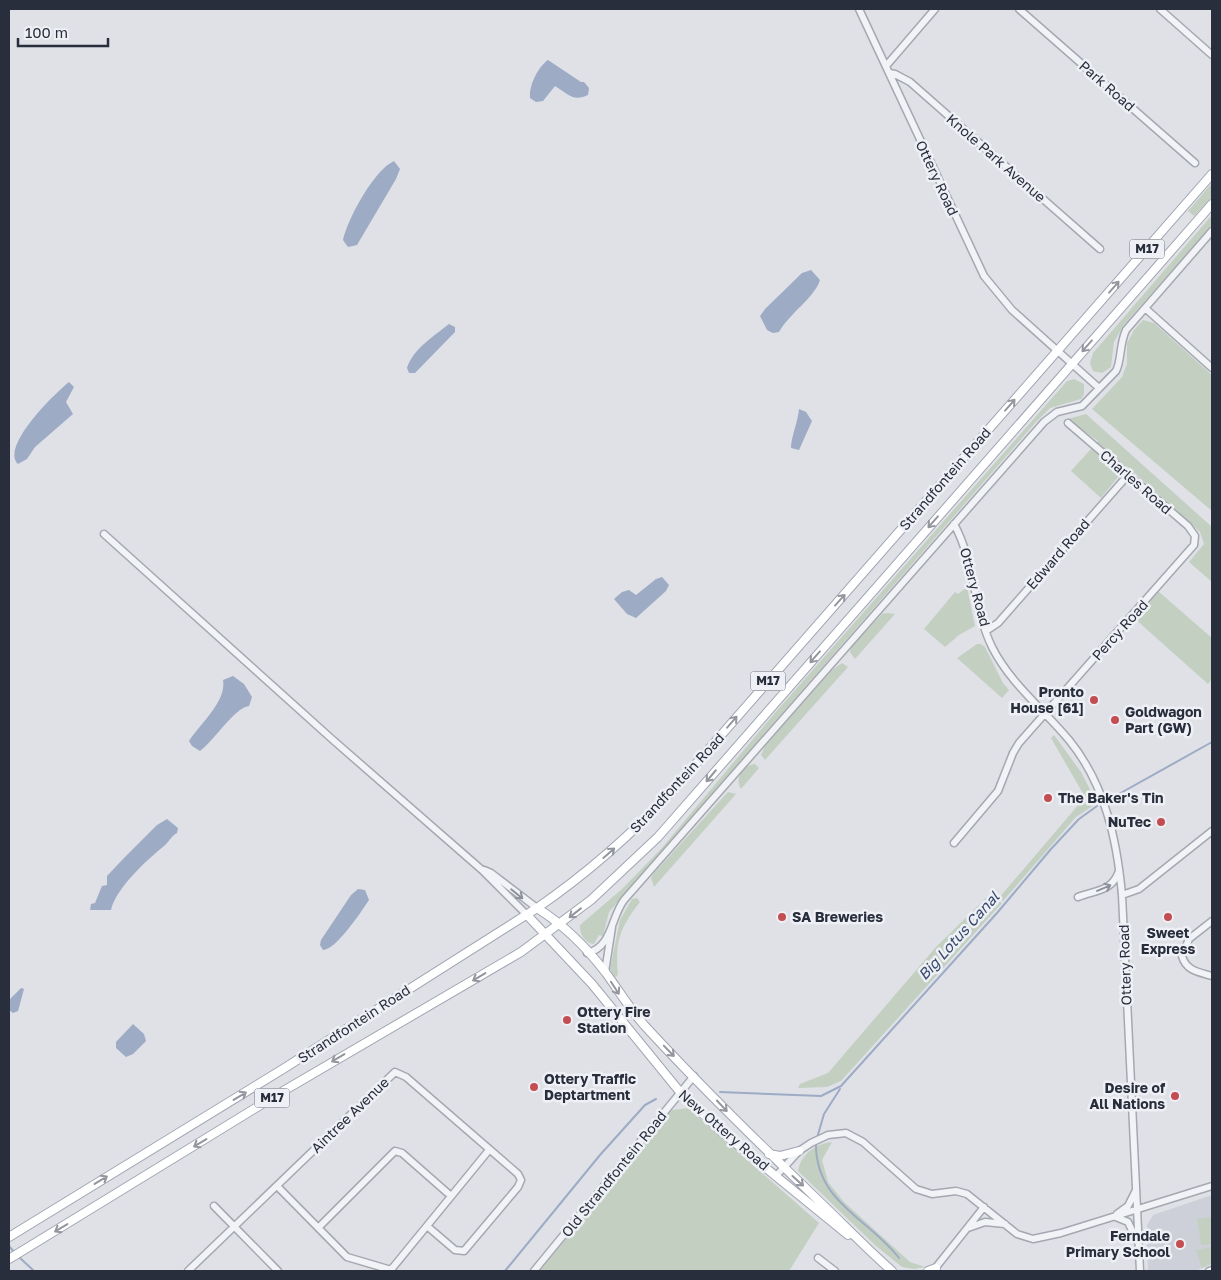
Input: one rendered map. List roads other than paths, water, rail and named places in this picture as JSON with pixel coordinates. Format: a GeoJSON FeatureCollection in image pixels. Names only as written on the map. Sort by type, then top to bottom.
{"type":"FeatureCollection","features":[{"type":"Feature","properties":{"kind":"main road","name":"Strandfontein Road"},"geometry":{"type":"LineString","coordinates":[[12,1235],[284,1069],[538,908],[573,883],[611,851],[674,789],[1212,174]]}},
{"type":"Feature","properties":{"kind":"main road","name":"Strandfontein Road"},"geometry":{"type":"LineString","coordinates":[[9,1259],[285,1090],[414,1016],[546,935],[613,882],[658,837],[1212,204]]}},
{"type":"Feature","properties":{"kind":"main road","name":"New Ottery Road"},"geometry":{"type":"LineString","coordinates":[[538,908],[562,924],[605,972],[632,1012],[769,1154],[831,1212],[857,1241]]}},
{"type":"Feature","properties":{"kind":"main road","name":"New Ottery Road"},"geometry":{"type":"LineString","coordinates":[[527,915],[592,984],[680,1092],[723,1133],[892,1270]]}},
{"type":"Feature","properties":{"kind":"main road"},"geometry":{"type":"LineString","coordinates":[[769,1154],[780,1156],[799,1151]]}},
{"type":"Feature","properties":{"kind":"street","name":"Ottery Road"},"geometry":{"type":"LineString","coordinates":[[859,9],[984,276],[1004,303],[1100,388]]}},
{"type":"Feature","properties":{"kind":"street"},"geometry":{"type":"LineString","coordinates":[[886,66],[935,9]]}},
{"type":"Feature","properties":{"kind":"street","name":"Park Road"},"geometry":{"type":"LineString","coordinates":[[1019,9],[1195,163]]}},
{"type":"Feature","properties":{"kind":"street"},"geometry":{"type":"LineString","coordinates":[[1160,9],[1212,55]]}},
{"type":"Feature","properties":{"kind":"street","name":"Knole Park Avenue"},"geometry":{"type":"LineString","coordinates":[[889,73],[910,82],[1100,249]]}},
{"type":"Feature","properties":{"kind":"street"},"geometry":{"type":"LineString","coordinates":[[587,953],[602,946],[615,913],[629,894],[1051,415],[1082,406],[1116,371],[1119,365],[1122,338],[1145,308],[1212,231]]}},
{"type":"Feature","properties":{"kind":"street"},"geometry":{"type":"LineString","coordinates":[[1145,308],[1212,368]]}},
{"type":"Feature","properties":{"kind":"street","name":"Charles Road"},"geometry":{"type":"LineString","coordinates":[[1068,423],[1188,526],[1194,536],[1194,545]]}},
{"type":"Feature","properties":{"kind":"street","name":"Edward Road"},"geometry":{"type":"LineString","coordinates":[[986,631],[998,623],[1128,475]]}},
{"type":"Feature","properties":{"kind":"street","name":"Ottery Road"},"geometry":{"type":"LineString","coordinates":[[954,524],[962,541],[991,645],[1007,672],[1077,752],[1105,805],[1115,836],[1122,895],[1140,1271]]}},
{"type":"Feature","properties":{"kind":"street"},"geometry":{"type":"LineString","coordinates":[[104,534],[340,746],[482,870],[527,915]]}},
{"type":"Feature","properties":{"kind":"street","name":"Percy Road"},"geometry":{"type":"LineString","coordinates":[[954,842],[998,791],[1016,748],[1194,545]]}},
{"type":"Feature","properties":{"kind":"street"},"geometry":{"type":"LineString","coordinates":[[1122,895],[1139,890],[1212,831]]}},
{"type":"Feature","properties":{"kind":"street"},"geometry":{"type":"LineString","coordinates":[[1078,897],[1109,887],[1115,881],[1120,867]]}},
{"type":"Feature","properties":{"kind":"street"},"geometry":{"type":"LineString","coordinates":[[482,870],[491,873],[538,908]]}},
{"type":"Feature","properties":{"kind":"street"},"geometry":{"type":"LineString","coordinates":[[1212,921],[1189,940],[1182,956],[1186,966],[1191,970],[1212,976]]}},
{"type":"Feature","properties":{"kind":"street"},"geometry":{"type":"LineString","coordinates":[[605,972],[613,935],[612,924]]}},
{"type":"Feature","properties":{"kind":"street","name":"Aintree Avenue"},"geometry":{"type":"LineString","coordinates":[[188,1271],[395,1072],[406,1077],[488,1150]]}},
{"type":"Feature","properties":{"kind":"street","name":"Old Strandfontein Road"},"geometry":{"type":"LineString","coordinates":[[534,1271],[694,1076]]}},
{"type":"Feature","properties":{"kind":"street"},"geometry":{"type":"LineString","coordinates":[[776,1176],[799,1151],[811,1143],[833,1134],[846,1133],[863,1142],[916,1189],[932,1194],[962,1192],[972,1197],[1022,1238],[1033,1240],[1212,1186]]}},
{"type":"Feature","properties":{"kind":"street"},"geometry":{"type":"LineString","coordinates":[[277,1186],[347,1257],[390,1271],[488,1150],[520,1177],[520,1183],[512,1194],[464,1251],[456,1250],[427,1226]]}},
{"type":"Feature","properties":{"kind":"street"},"geometry":{"type":"LineString","coordinates":[[319,1227],[396,1151],[402,1153],[451,1196]]}},
{"type":"Feature","properties":{"kind":"street"},"geometry":{"type":"LineString","coordinates":[[1114,1217],[1128,1206],[1136,1190]]}},
{"type":"Feature","properties":{"kind":"street"},"geometry":{"type":"LineString","coordinates":[[214,1206],[278,1271]]}},
{"type":"Feature","properties":{"kind":"street"},"geometry":{"type":"LineString","coordinates":[[933,1270],[984,1207]]}},
{"type":"Feature","properties":{"kind":"street"},"geometry":{"type":"LineString","coordinates":[[1114,1217],[1128,1222],[1140,1247]]}},
{"type":"Feature","properties":{"kind":"street"},"geometry":{"type":"LineString","coordinates":[[968,1228],[989,1222],[1006,1224]]}},
{"type":"Feature","properties":{"kind":"street"},"geometry":{"type":"LineString","coordinates":[[818,1258],[835,1271]]}},
{"type":"Feature","properties":{"kind":"water"},"geometry":{"type":"Polygon","coordinates":[[[548,60],[581,82],[584,82],[589,88],[588,95],[578,98],[574,97],[555,86],[543,101],[536,102],[530,98],[535,77],[548,60]]]}},
{"type":"Feature","properties":{"kind":"water"},"geometry":{"type":"Polygon","coordinates":[[[394,161],[400,169],[396,179],[357,245],[348,247],[343,240],[356,208],[378,174],[394,161]]]}},
{"type":"Feature","properties":{"kind":"water"},"geometry":{"type":"Polygon","coordinates":[[[811,270],[820,280],[813,293],[783,325],[779,332],[773,333],[767,330],[760,316],[765,309],[802,273],[811,270]]]}},
{"type":"Feature","properties":{"kind":"water"},"geometry":{"type":"Polygon","coordinates":[[[449,324],[455,327],[455,332],[415,373],[409,373],[407,368],[414,355],[425,343],[449,324]]]}},
{"type":"Feature","properties":{"kind":"water"},"geometry":{"type":"Polygon","coordinates":[[[69,382],[74,387],[66,402],[73,414],[35,447],[27,459],[18,464],[14,456],[16,446],[22,434],[52,397],[69,382]]]}},
{"type":"Feature","properties":{"kind":"water"},"geometry":{"type":"Polygon","coordinates":[[[799,409],[806,412],[812,421],[799,450],[791,448],[799,409]]]}},
{"type":"Feature","properties":{"kind":"water"},"geometry":{"type":"Polygon","coordinates":[[[662,577],[669,585],[666,591],[636,618],[627,614],[614,599],[622,592],[629,590],[636,595],[656,579],[662,577]]]}},
{"type":"Feature","properties":{"kind":"water"},"geometry":{"type":"Polygon","coordinates":[[[233,676],[244,684],[252,697],[249,706],[237,712],[200,751],[192,746],[189,741],[217,704],[223,688],[223,680],[233,676]]]}},
{"type":"Feature","properties":{"kind":"water"},"geometry":{"type":"Polygon","coordinates":[[[167,819],[178,828],[177,833],[125,884],[111,910],[90,910],[91,904],[95,903],[102,886],[107,885],[107,876],[157,825],[167,819]]]}},
{"type":"Feature","properties":{"kind":"water"},"geometry":{"type":"Polygon","coordinates":[[[358,889],[365,890],[369,900],[335,944],[323,950],[320,945],[321,940],[351,895],[358,889]]]}},
{"type":"Feature","properties":{"kind":"water"},"geometry":{"type":"Polygon","coordinates":[[[21,988],[24,989],[18,1011],[13,1013],[9,1010],[9,1000],[21,988]]]}},
{"type":"Feature","properties":{"kind":"water"},"geometry":{"type":"Polygon","coordinates":[[[133,1024],[144,1034],[146,1041],[133,1054],[126,1057],[116,1048],[116,1042],[133,1024]]]}},
{"type":"Feature","properties":{"kind":"waterway","name":"Big Lotus Canal"},"geometry":{"type":"LineString","coordinates":[[1110,799],[1212,742]]}},
{"type":"Feature","properties":{"kind":"waterway","name":"Big Lotus Canal"},"geometry":{"type":"LineString","coordinates":[[720,1092],[821,1096],[841,1086],[997,913],[1051,849],[1079,819],[1097,806]]}},
{"type":"Feature","properties":{"kind":"waterway"},"geometry":{"type":"LineString","coordinates":[[817,1138],[824,1114],[840,1089]]}},
{"type":"Feature","properties":{"kind":"waterway"},"geometry":{"type":"LineString","coordinates":[[505,1271],[600,1155],[645,1105],[656,1099]]}},
{"type":"Feature","properties":{"kind":"waterway"},"geometry":{"type":"LineString","coordinates":[[816,1143],[818,1163],[824,1180],[834,1195],[899,1258]]}},
{"type":"Feature","properties":{"kind":"waterway"},"geometry":{"type":"LineString","coordinates":[[9,1246],[14,1252]]}},
{"type":"Feature","properties":{"kind":"waterway"},"geometry":{"type":"LineString","coordinates":[[19,1257],[34,1271]]}},
{"type":"Feature","properties":{"kind":"place","name":"Pronto House [61]"},"geometry":{"type":"Point","coordinates":[1094,700]}},
{"type":"Feature","properties":{"kind":"place","name":"Goldwagon Part (GW)"},"geometry":{"type":"Point","coordinates":[1115,720]}},
{"type":"Feature","properties":{"kind":"place","name":"The Baker's Tin"},"geometry":{"type":"Point","coordinates":[1048,798]}},
{"type":"Feature","properties":{"kind":"place","name":"NuTec"},"geometry":{"type":"Point","coordinates":[1161,822]}},
{"type":"Feature","properties":{"kind":"place","name":"SA Breweries"},"geometry":{"type":"Point","coordinates":[782,917]}},
{"type":"Feature","properties":{"kind":"place","name":"Sweet Express"},"geometry":{"type":"Point","coordinates":[1168,917]}},
{"type":"Feature","properties":{"kind":"place","name":"Ottery Fire Station"},"geometry":{"type":"Point","coordinates":[567,1020]}},
{"type":"Feature","properties":{"kind":"place","name":"Ottery Traffic Deptartment"},"geometry":{"type":"Point","coordinates":[534,1087]}},
{"type":"Feature","properties":{"kind":"place","name":"Desire of All Nations"},"geometry":{"type":"Point","coordinates":[1175,1096]}},
{"type":"Feature","properties":{"kind":"place","name":"Ferndale Primary School"},"geometry":{"type":"Point","coordinates":[1180,1244]}}]}
